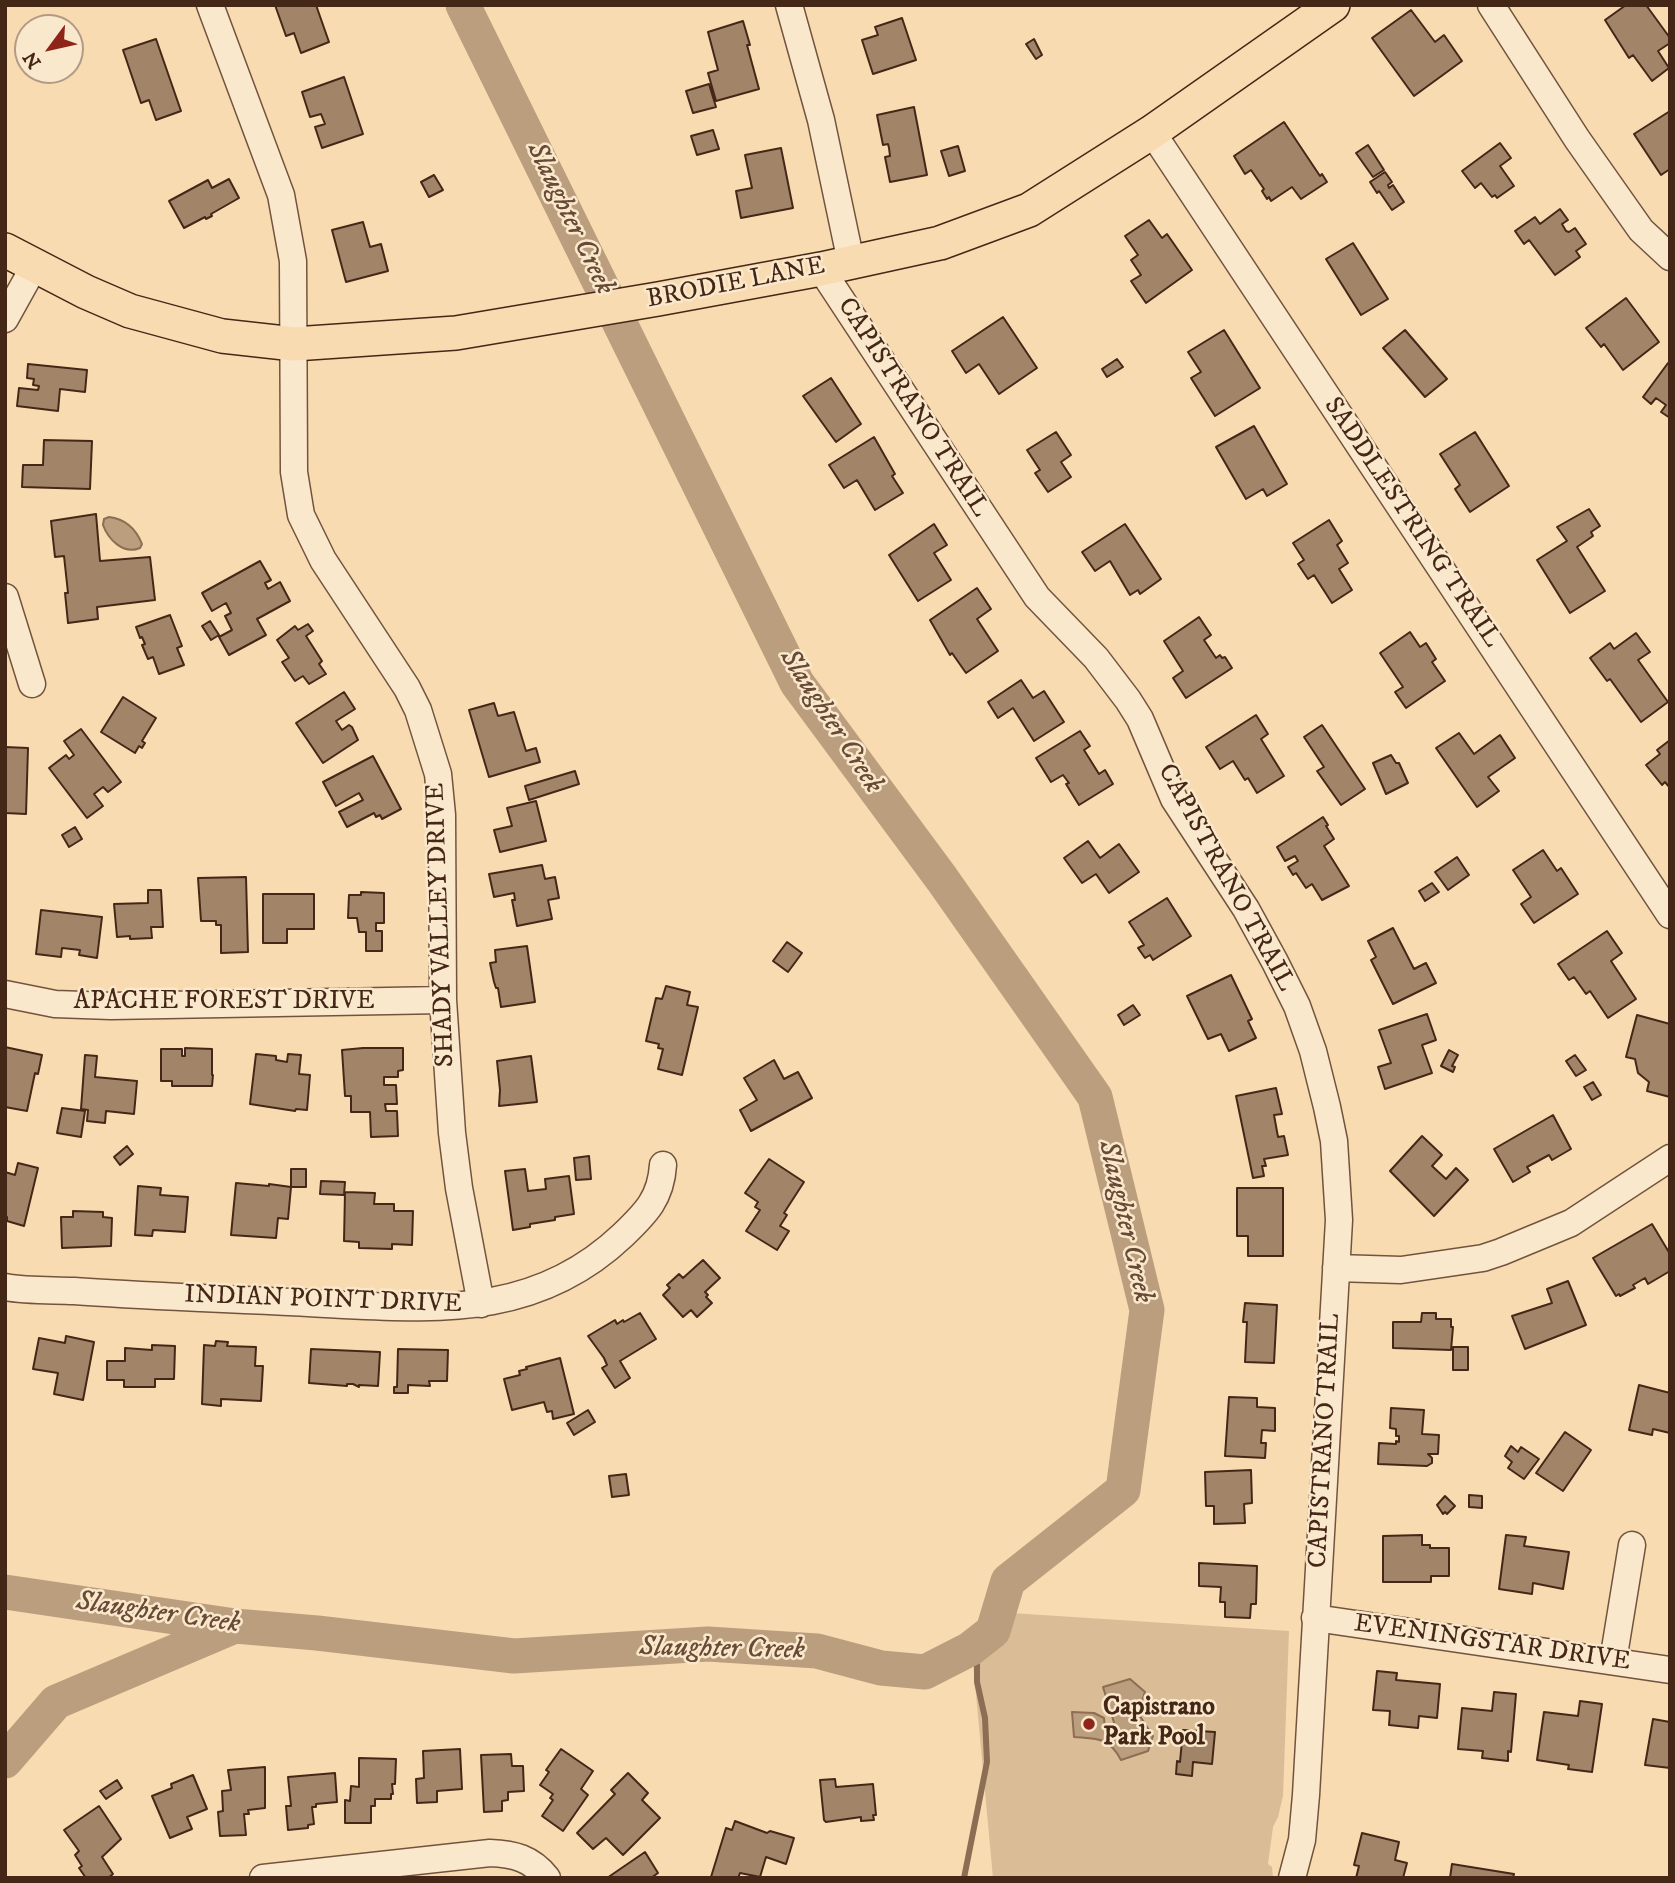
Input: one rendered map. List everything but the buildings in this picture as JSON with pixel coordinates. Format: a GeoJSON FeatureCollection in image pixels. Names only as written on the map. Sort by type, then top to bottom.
{"type":"FeatureCollection","features":[{"type":"Feature","properties":{"kind":"main road","name":"BRODIE LANE"},"geometry":{"type":"LineString","coordinates":[[5,250],[86,292],[130,311],[222,336],[294,344],[456,333],[658,299],[940,243],[1028,210],[1152,132],[1333,5]]}},
{"type":"Feature","properties":{"kind":"street","name":"SHADY VALLEY DRIVE"},"geometry":{"type":"LineString","coordinates":[[210,5],[282,195],[293,261],[294,471],[301,516],[323,560],[407,688],[418,710],[438,774],[442,815],[443,1000],[452,1133],[459,1188],[481,1304]]}},
{"type":"Feature","properties":{"kind":"street"},"geometry":{"type":"LineString","coordinates":[[789,5],[821,120],[836,265]]}},
{"type":"Feature","properties":{"kind":"street"},"geometry":{"type":"LineString","coordinates":[[1490,5],[1577,139],[1641,230],[1670,257]]}},
{"type":"Feature","properties":{"kind":"street","name":"SADDLESTRING TRAIL"},"geometry":{"type":"LineString","coordinates":[[1152,132],[1670,915]]}},
{"type":"Feature","properties":{"kind":"street"},"geometry":{"type":"LineString","coordinates":[[5,319],[35,265]]}},
{"type":"Feature","properties":{"kind":"street","name":"CAPISTRANO TRAIL"},"geometry":{"type":"LineString","coordinates":[[836,265],[1037,597],[1096,658],[1128,699],[1140,719],[1174,799],[1246,909],[1275,962],[1297,1006],[1313,1051],[1334,1141],[1339,1220],[1303,1829],[1292,1878]]}},
{"type":"Feature","properties":{"kind":"street"},"geometry":{"type":"LineString","coordinates":[[5,597],[32,684]]}},
{"type":"Feature","properties":{"kind":"street","name":"APACHE FOREST DRIVE"},"geometry":{"type":"LineString","coordinates":[[5,994],[55,1004],[111,1006],[443,1000]]}},
{"type":"Feature","properties":{"kind":"street"},"geometry":{"type":"LineString","coordinates":[[1336,1268],[1401,1270],[1483,1258],[1571,1223],[1670,1158]]}},
{"type":"Feature","properties":{"kind":"street","name":"INDIAN POINT DRIVE"},"geometry":{"type":"LineString","coordinates":[[5,1287],[358,1305],[443,1308],[481,1304],[521,1295],[552,1282],[612,1246],[656,1198],[662,1183],[663,1164]]}},
{"type":"Feature","properties":{"kind":"street"},"geometry":{"type":"LineString","coordinates":[[1613,1661],[1632,1545]]}},
{"type":"Feature","properties":{"kind":"street","name":"EVENINGSTAR DRIVE"},"geometry":{"type":"LineString","coordinates":[[1315,1618],[1670,1670]]}},
{"type":"Feature","properties":{"kind":"street"},"geometry":{"type":"LineString","coordinates":[[263,1878],[490,1853],[509,1854],[528,1860],[547,1878]]}},
{"type":"Feature","properties":{"kind":"shaded area"},"geometry":{"type":"Polygon","coordinates":[[[109,517],[125,522],[133,529],[142,544],[140,548],[128,549],[112,540],[103,525],[104,519],[109,517]]]}},
{"type":"Feature","properties":{"kind":"shaded area"},"geometry":{"type":"Polygon","coordinates":[[[1011,1613],[1289,1631],[1283,1796],[1273,1827],[1268,1864],[1272,1867],[1273,1878],[993,1878],[972,1651],[1011,1613]]]}},
{"type":"Feature","properties":{"kind":"shaded area","name":"Capistrano Park Pool"},"geometry":{"type":"Polygon","coordinates":[[[1130,1679],[1145,1692],[1138,1713],[1153,1736],[1148,1751],[1121,1760],[1107,1743],[1074,1737],[1072,1712],[1094,1713],[1104,1718],[1105,1730],[1110,1734],[1116,1729],[1103,1687],[1130,1679]]]}},
{"type":"Feature","properties":{"kind":"waterway","name":"Slaughter Creek"},"geometry":{"type":"LineString","coordinates":[[5,1592],[235,1626],[514,1656],[708,1644],[817,1651],[881,1668],[925,1672],[970,1649],[993,1631],[1008,1581],[1123,1490],[1147,1310],[1095,1097],[942,879],[797,683],[463,5]]}},
{"type":"Feature","properties":{"kind":"waterway"},"geometry":{"type":"LineString","coordinates":[[5,1761],[56,1702],[235,1626]]}},
{"type":"Feature","properties":{"kind":"waterway"},"geometry":{"type":"LineString","coordinates":[[964,1878],[987,1762],[985,1718],[977,1682],[977,1659],[982,1639]]}},
{"type":"Feature","properties":{"kind":"place","name":"Capistrano Park Pool"},"geometry":{"type":"Point","coordinates":[1089,1724]}}]}
